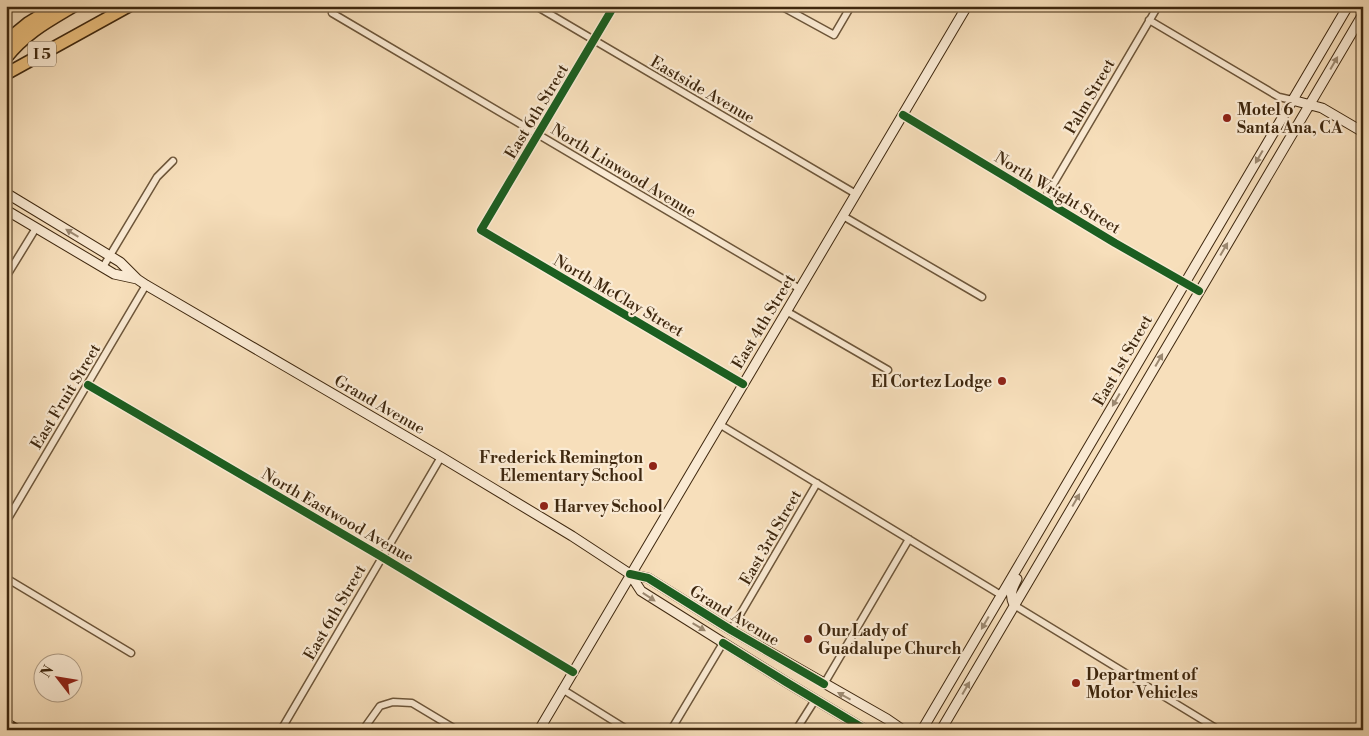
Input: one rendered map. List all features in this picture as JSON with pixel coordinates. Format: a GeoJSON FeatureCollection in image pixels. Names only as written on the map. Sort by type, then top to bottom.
{"type":"FeatureCollection","features":[{"type":"Feature","properties":{"kind":"highway"},"geometry":{"type":"LineString","coordinates":[[6,41],[28,23],[56,6]]}},
{"type":"Feature","properties":{"kind":"highway"},"geometry":{"type":"LineString","coordinates":[[6,58],[16,45],[32,31],[74,6]]}},
{"type":"Feature","properties":{"kind":"highway","name":"I 5"},"geometry":{"type":"LineString","coordinates":[[6,74],[129,6]]}},
{"type":"Feature","properties":{"kind":"main road","name":"East 4th Street"},"geometry":{"type":"LineString","coordinates":[[539,730],[967,6]]}},
{"type":"Feature","properties":{"kind":"main road","name":"East 1st Street"},"geometry":{"type":"LineString","coordinates":[[922,730],[1348,6]]}},
{"type":"Feature","properties":{"kind":"main road","name":"East 1st Street"},"geometry":{"type":"LineString","coordinates":[[941,730],[1363,14]]}},
{"type":"Feature","properties":{"kind":"main road"},"geometry":{"type":"LineString","coordinates":[[1292,100],[1322,108],[1363,132]]}},
{"type":"Feature","properties":{"kind":"main road","name":"Grand Avenue"},"geometry":{"type":"LineString","coordinates":[[6,193],[120,262],[146,285],[441,457],[572,536],[630,574],[648,578],[731,630],[903,730]]}},
{"type":"Feature","properties":{"kind":"main road","name":"Grand Avenue"},"geometry":{"type":"LineString","coordinates":[[6,210],[114,274],[137,279]]}},
{"type":"Feature","properties":{"kind":"main road"},"geometry":{"type":"LineString","coordinates":[[1014,605],[1011,598],[1012,589],[1036,535]]}},
{"type":"Feature","properties":{"kind":"main road","name":"Grand Avenue"},"geometry":{"type":"LineString","coordinates":[[630,574],[641,591],[866,730]]}},
{"type":"Feature","properties":{"kind":"street","name":"Eastside Avenue"},"geometry":{"type":"LineString","coordinates":[[536,6],[856,194]]}},
{"type":"Feature","properties":{"kind":"street","name":"East 6th Street"},"geometry":{"type":"LineString","coordinates":[[481,230],[614,6]]}},
{"type":"Feature","properties":{"kind":"street"},"geometry":{"type":"LineString","coordinates":[[781,6],[834,35],[851,6]]}},
{"type":"Feature","properties":{"kind":"street","name":"Palm Street"},"geometry":{"type":"LineString","coordinates":[[1044,200],[1158,6]]}},
{"type":"Feature","properties":{"kind":"street","name":"North Linwood Avenue"},"geometry":{"type":"LineString","coordinates":[[332,13],[800,289]]}},
{"type":"Feature","properties":{"kind":"street"},"geometry":{"type":"LineString","coordinates":[[1149,20],[1279,97],[1292,100]]}},
{"type":"Feature","properties":{"kind":"street","name":"North Wright Street"},"geometry":{"type":"LineString","coordinates":[[902,115],[1199,291]]}},
{"type":"Feature","properties":{"kind":"street"},"geometry":{"type":"LineString","coordinates":[[103,267],[157,177],[173,160]]}},
{"type":"Feature","properties":{"kind":"street"},"geometry":{"type":"LineString","coordinates":[[843,216],[982,297]]}},
{"type":"Feature","properties":{"kind":"street"},"geometry":{"type":"LineString","coordinates":[[6,277],[36,228]]}},
{"type":"Feature","properties":{"kind":"street","name":"North McClay Street"},"geometry":{"type":"LineString","coordinates":[[481,230],[743,384]]}},
{"type":"Feature","properties":{"kind":"street","name":"East Fruit Street"},"geometry":{"type":"LineString","coordinates":[[6,522],[146,285]]}},
{"type":"Feature","properties":{"kind":"street"},"geometry":{"type":"LineString","coordinates":[[786,312],[888,370]]}},
{"type":"Feature","properties":{"kind":"street","name":"North Eastwood Avenue"},"geometry":{"type":"LineString","coordinates":[[88,385],[382,557],[572,672]]}},
{"type":"Feature","properties":{"kind":"street"},"geometry":{"type":"LineString","coordinates":[[719,424],[1001,595]]}},
{"type":"Feature","properties":{"kind":"street","name":"East 6th Street"},"geometry":{"type":"LineString","coordinates":[[281,730],[441,457]]}},
{"type":"Feature","properties":{"kind":"street","name":"East 3rd Street"},"geometry":{"type":"LineString","coordinates":[[731,630],[817,483]]}},
{"type":"Feature","properties":{"kind":"street"},"geometry":{"type":"LineString","coordinates":[[824,684],[908,539]]}},
{"type":"Feature","properties":{"kind":"street"},"geometry":{"type":"LineString","coordinates":[[6,578],[131,653]]}},
{"type":"Feature","properties":{"kind":"street"},"geometry":{"type":"LineString","coordinates":[[1014,605],[1219,730]]}},
{"type":"Feature","properties":{"kind":"street"},"geometry":{"type":"LineString","coordinates":[[671,730],[723,642]]}},
{"type":"Feature","properties":{"kind":"street"},"geometry":{"type":"LineString","coordinates":[[562,689],[628,730]]}},
{"type":"Feature","properties":{"kind":"street"},"geometry":{"type":"LineString","coordinates":[[796,730],[815,700]]}},
{"type":"Feature","properties":{"kind":"street"},"geometry":{"type":"LineString","coordinates":[[365,727],[380,706],[393,702],[412,704],[457,730]]}},
{"type":"Feature","properties":{"kind":"railway"},"geometry":{"type":"LineString","coordinates":[[6,719],[24,730]]}},
{"type":"Feature","properties":{"kind":"cycle path"},"geometry":{"type":"LineString","coordinates":[[614,6],[481,230],[743,384]]}},
{"type":"Feature","properties":{"kind":"cycle path"},"geometry":{"type":"LineString","coordinates":[[903,115],[1115,243],[1199,291]]}},
{"type":"Feature","properties":{"kind":"cycle path"},"geometry":{"type":"LineString","coordinates":[[88,385],[382,557],[573,672]]}},
{"type":"Feature","properties":{"kind":"cycle path"},"geometry":{"type":"LineString","coordinates":[[630,574],[648,578],[731,630],[824,684]]}},
{"type":"Feature","properties":{"kind":"cycle path"},"geometry":{"type":"LineString","coordinates":[[723,643],[866,730]]}},
{"type":"Feature","properties":{"kind":"place","name":"Motel 6 Santa Ana, CA"},"geometry":{"type":"Point","coordinates":[1227,118]}},
{"type":"Feature","properties":{"kind":"place","name":"El Cortez Lodge"},"geometry":{"type":"Point","coordinates":[1002,381]}},
{"type":"Feature","properties":{"kind":"place","name":"Frederick Remington Elementary School"},"geometry":{"type":"Point","coordinates":[653,466]}},
{"type":"Feature","properties":{"kind":"place","name":"Harvey School"},"geometry":{"type":"Point","coordinates":[544,506]}},
{"type":"Feature","properties":{"kind":"place","name":"Our Lady of Guadalupe Church"},"geometry":{"type":"Point","coordinates":[808,639]}},
{"type":"Feature","properties":{"kind":"place","name":"Department of Motor Vehicles"},"geometry":{"type":"Point","coordinates":[1076,683]}}]}
